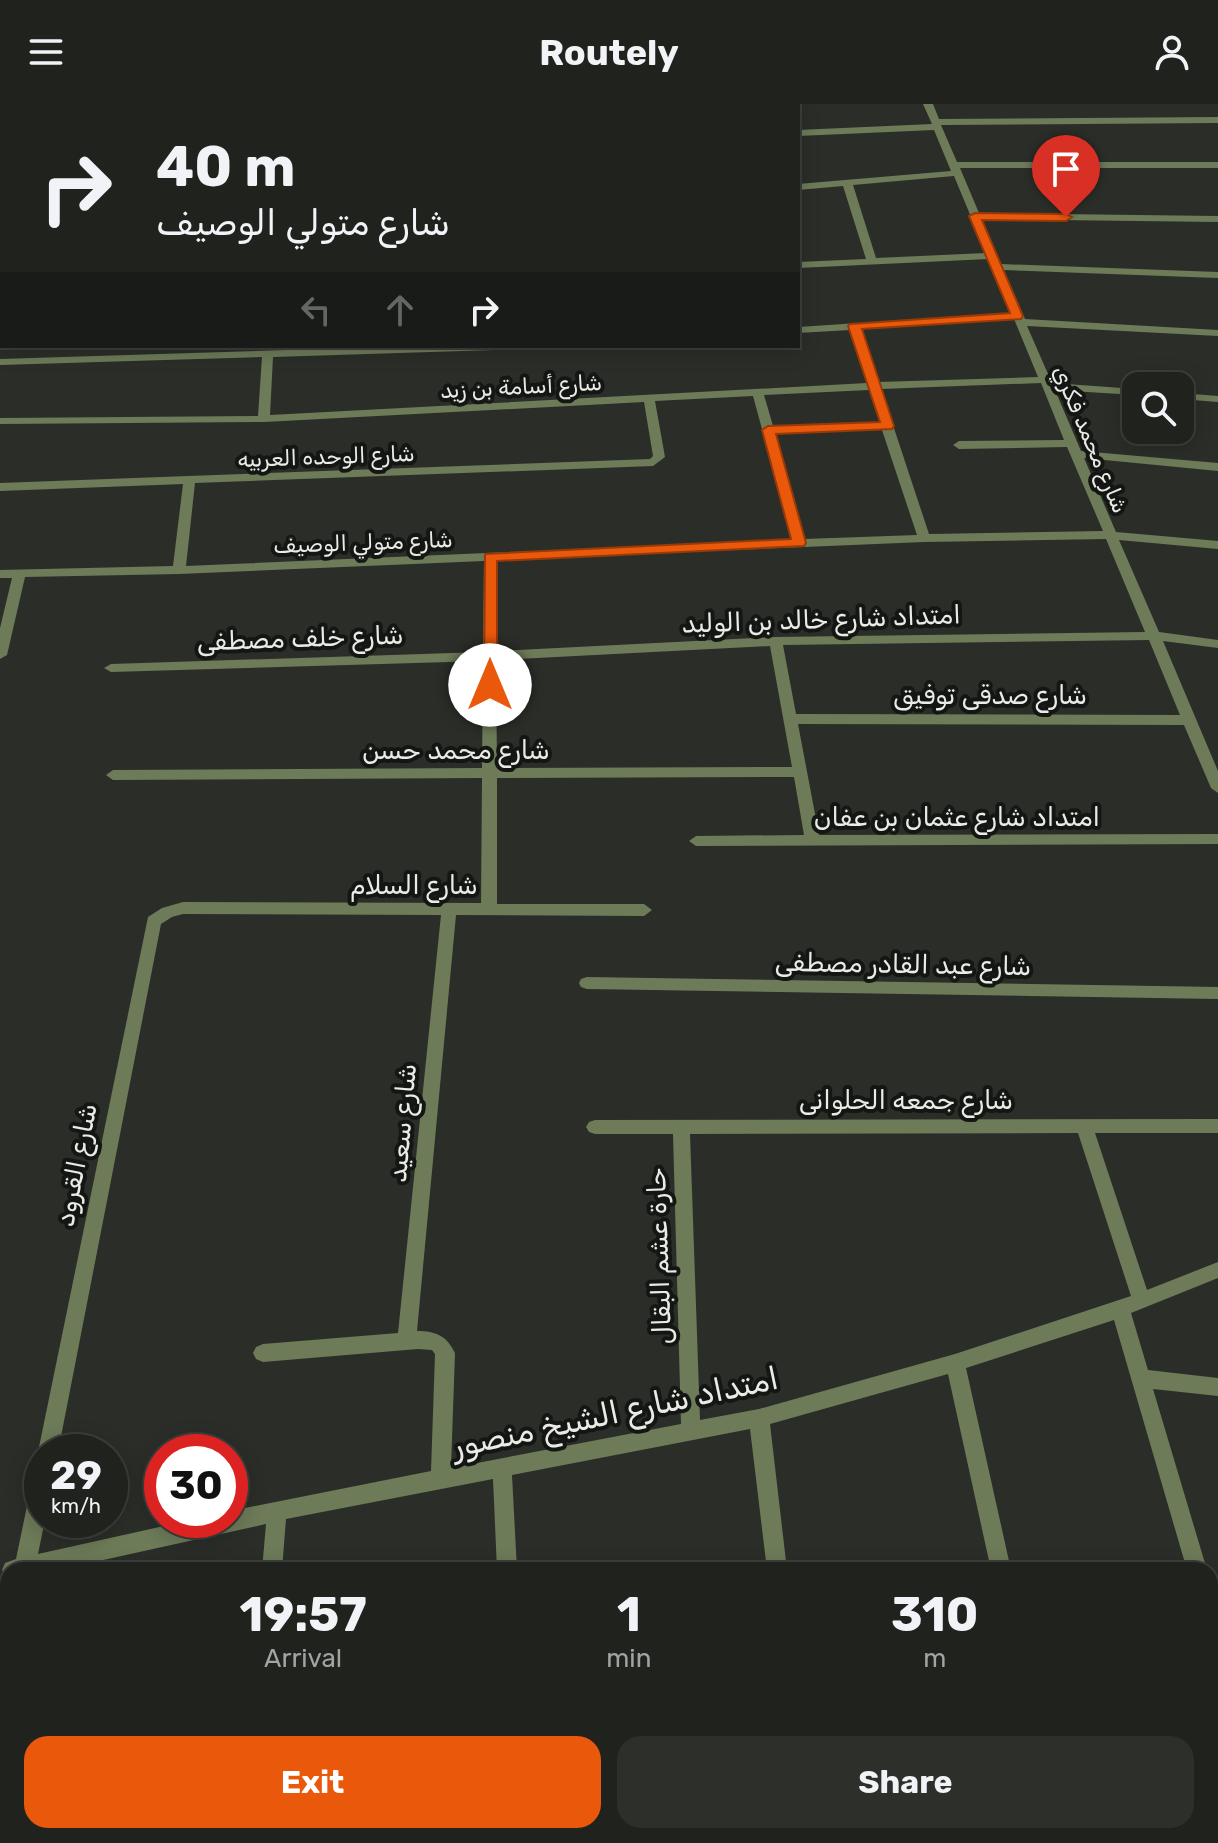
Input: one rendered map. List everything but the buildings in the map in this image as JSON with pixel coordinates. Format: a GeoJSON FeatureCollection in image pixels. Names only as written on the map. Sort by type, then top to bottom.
{"type":"FeatureCollection","features":[{"type":"Feature","properties":{"kind":"street","name":"شارع محمد فكري"},"geometry":{"type":"LineString","coordinates":[[928,104],[1218,788]]}},
{"type":"Feature","properties":{"kind":"street"},"geometry":{"type":"LineString","coordinates":[[800,133],[937,125],[1218,120]]}},
{"type":"Feature","properties":{"kind":"street"},"geometry":{"type":"LineString","coordinates":[[800,187],[955,169],[1218,165]]}},
{"type":"Feature","properties":{"kind":"street"},"geometry":{"type":"LineString","coordinates":[[847,183],[872,262]]}},
{"type":"Feature","properties":{"kind":"street"},"geometry":{"type":"LineString","coordinates":[[975,216],[1218,219]]}},
{"type":"Feature","properties":{"kind":"street"},"geometry":{"type":"LineString","coordinates":[[800,265],[994,262],[1218,275]]}},
{"type":"Feature","properties":{"kind":"street"},"geometry":{"type":"LineString","coordinates":[[800,330],[1018,319],[1218,333]]}},
{"type":"Feature","properties":{"kind":"street"},"geometry":{"type":"LineString","coordinates":[[854,326],[924,538]]}},
{"type":"Feature","properties":{"kind":"street"},"geometry":{"type":"LineString","coordinates":[[0,362],[468,348]]}},
{"type":"Feature","properties":{"kind":"street"},"geometry":{"type":"LineString","coordinates":[[264,419],[268,355]]}},
{"type":"Feature","properties":{"kind":"street","name":"شارع أسامة بن زيد"},"geometry":{"type":"LineString","coordinates":[[0,421],[264,419],[874,386],[1046,383],[1122,391]]}},
{"type":"Feature","properties":{"kind":"street"},"geometry":{"type":"LineString","coordinates":[[758,393],[799,543]]}},
{"type":"Feature","properties":{"kind":"street"},"geometry":{"type":"LineString","coordinates":[[1194,397],[1218,399]]}},
{"type":"Feature","properties":{"kind":"street","name":"شارع الوحده العربيه"},"geometry":{"type":"LineString","coordinates":[[0,487],[653,462],[659,457],[649,400]]}},
{"type":"Feature","properties":{"kind":"street"},"geometry":{"type":"LineString","coordinates":[[768,430],[887,426]]}},
{"type":"Feature","properties":{"kind":"street"},"geometry":{"type":"LineString","coordinates":[[959,445],[1074,448],[1218,467]]}},
{"type":"Feature","properties":{"kind":"street"},"geometry":{"type":"LineString","coordinates":[[179,570],[189,481]]}},
{"type":"Feature","properties":{"kind":"street","name":"شارع متولي الوصيف"},"geometry":{"type":"LineString","coordinates":[[0,574],[179,570],[924,538],[1111,535],[1218,545]]}},
{"type":"Feature","properties":{"kind":"street"},"geometry":{"type":"LineString","coordinates":[[489,909],[490,557]]}},
{"type":"Feature","properties":{"kind":"street"},"geometry":{"type":"LineString","coordinates":[[0,655],[20,573]]}},
{"type":"Feature","properties":{"kind":"street","name":"امتداد شارع خالد بن الوليد"},"geometry":{"type":"LineString","coordinates":[[490,656],[776,641],[1153,636],[1218,644]]}},
{"type":"Feature","properties":{"kind":"street"},"geometry":{"type":"LineString","coordinates":[[776,641],[813,842]]}},
{"type":"Feature","properties":{"kind":"street","name":"شارع خلف مصطفى"},"geometry":{"type":"LineString","coordinates":[[111,668],[490,656]]}},
{"type":"Feature","properties":{"kind":"street","name":"شارع صدقى توفيق"},"geometry":{"type":"LineString","coordinates":[[790,719],[1189,720]]}},
{"type":"Feature","properties":{"kind":"street"},"geometry":{"type":"LineString","coordinates":[[1200,746],[1218,748]]}},
{"type":"Feature","properties":{"kind":"street","name":"شارع محمد حسن"},"geometry":{"type":"LineString","coordinates":[[113,775],[800,772]]}},
{"type":"Feature","properties":{"kind":"street","name":"امتداد شارع عثمان بن عفان"},"geometry":{"type":"LineString","coordinates":[[696,841],[1218,839]]}},
{"type":"Feature","properties":{"kind":"street","name":"شارع السلام"},"geometry":{"type":"LineString","coordinates":[[183,908],[644,910]]}},
{"type":"Feature","properties":{"kind":"street","name":"شارع القرود"},"geometry":{"type":"LineString","coordinates":[[52,1434],[150,934],[154,921],[167,912],[183,908]]}},
{"type":"Feature","properties":{"kind":"street","name":"شارع سعيد"},"geometry":{"type":"LineString","coordinates":[[407,1341],[449,909]]}},
{"type":"Feature","properties":{"kind":"street","name":"شارع عبد القادر مصطفى"},"geometry":{"type":"LineString","coordinates":[[587,983],[1218,993]]}},
{"type":"Feature","properties":{"kind":"street","name":"حارة عشم البقال"},"geometry":{"type":"LineString","coordinates":[[681,1126],[691,1432]]}},
{"type":"Feature","properties":{"kind":"street"},"geometry":{"type":"LineString","coordinates":[[1084,1126],[1142,1301]]}},
{"type":"Feature","properties":{"kind":"street","name":"شارع جمعه الحلوانى"},"geometry":{"type":"LineString","coordinates":[[595,1127],[1218,1126]]}},
{"type":"Feature","properties":{"kind":"street","name":"امتداد شارع الشيخ منصور"},"geometry":{"type":"LineString","coordinates":[[64,1562],[277,1511],[759,1418],[955,1363],[1120,1309],[1218,1270]]}},
{"type":"Feature","properties":{"kind":"street"},"geometry":{"type":"LineString","coordinates":[[1120,1309],[1195,1562]]}},
{"type":"Feature","properties":{"kind":"street"},"geometry":{"type":"LineString","coordinates":[[263,1353],[431,1340],[443,1347],[441,1480]]}},
{"type":"Feature","properties":{"kind":"street"},"geometry":{"type":"LineString","coordinates":[[955,1363],[999,1562]]}},
{"type":"Feature","properties":{"kind":"street"},"geometry":{"type":"LineString","coordinates":[[1139,1378],[1218,1387]]}},
{"type":"Feature","properties":{"kind":"street"},"geometry":{"type":"LineString","coordinates":[[759,1418],[776,1562]]}},
{"type":"Feature","properties":{"kind":"street"},"geometry":{"type":"LineString","coordinates":[[502,1468],[507,1562]]}},
{"type":"Feature","properties":{"kind":"street"},"geometry":{"type":"LineString","coordinates":[[273,1562],[277,1511]]}},
{"type":"Feature","properties":{"kind":"street"},"geometry":{"type":"LineString","coordinates":[[17,1562],[25,1538]]}},
{"type":"Feature","properties":{"kind":"route"},"geometry":{"type":"LineString","coordinates":[[490,685],[490,557],[799,543],[768,430],[887,426],[854,326],[1017,316],[975,216],[1066,217]]}}]}
